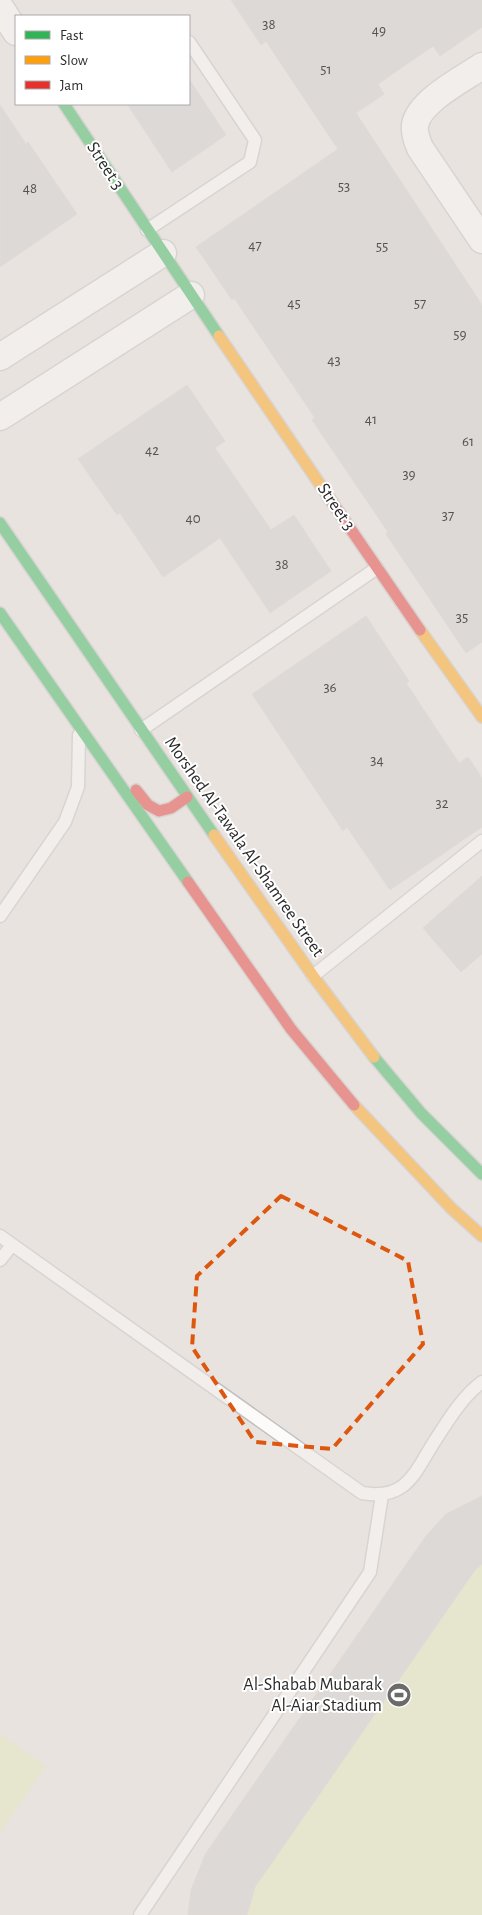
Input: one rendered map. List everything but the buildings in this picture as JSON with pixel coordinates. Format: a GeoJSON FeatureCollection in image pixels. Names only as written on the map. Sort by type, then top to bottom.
{"type":"FeatureCollection","features":[{"type":"Feature","properties":{"kind":"main road","name":"Street 3"},"geometry":{"type":"LineString","coordinates":[[65,105],[191,295],[482,717]]}},
{"type":"Feature","properties":{"kind":"main road","name":"Morshed Al-Tawala Al-Shamree Street"},"geometry":{"type":"LineString","coordinates":[[0,523],[187,797],[313,976],[395,1083],[482,1174]]}},
{"type":"Feature","properties":{"kind":"main road"},"geometry":{"type":"LineString","coordinates":[[0,613],[79,722],[291,1029],[374,1128],[482,1236]]}},
{"type":"Feature","properties":{"kind":"main road"},"geometry":{"type":"LineString","coordinates":[[79,722],[108,748],[147,807],[156,810],[173,809],[187,797]]}},
{"type":"Feature","properties":{"kind":"street"},"geometry":{"type":"LineString","coordinates":[[0,7],[15,30]]}},
{"type":"Feature","properties":{"kind":"street"},"geometry":{"type":"LineString","coordinates":[[482,66],[430,101],[415,124],[420,148],[482,240]]}},
{"type":"Feature","properties":{"kind":"street"},"geometry":{"type":"LineString","coordinates":[[0,357],[163,253]]}},
{"type":"Feature","properties":{"kind":"street"},"geometry":{"type":"LineString","coordinates":[[0,416],[191,295]]}},
{"type":"Feature","properties":{"kind":"lane"},"geometry":{"type":"LineString","coordinates":[[147,230],[250,162],[255,140],[190,43]]}},
{"type":"Feature","properties":{"kind":"lane"},"geometry":{"type":"LineString","coordinates":[[141,730],[378,568]]}},
{"type":"Feature","properties":{"kind":"lane"},"geometry":{"type":"LineString","coordinates":[[0,916],[65,822],[78,787],[81,754],[79,722]]}},
{"type":"Feature","properties":{"kind":"lane"},"geometry":{"type":"LineString","coordinates":[[313,976],[482,842]]}},
{"type":"Feature","properties":{"kind":"lane"},"geometry":{"type":"LineString","coordinates":[[0,1236],[362,1493],[382,1495],[403,1487],[413,1478],[435,1440],[472,1390],[482,1382]]}},
{"type":"Feature","properties":{"kind":"lane"},"geometry":{"type":"LineString","coordinates":[[0,1260],[12,1244]]}},
{"type":"Feature","properties":{"kind":"lane"},"geometry":{"type":"LineString","coordinates":[[140,1915],[370,1572],[382,1495]]}},
{"type":"Feature","properties":{"kind":"highlighted area"},"geometry":{"type":"Polygon","coordinates":[[[281,1196],[408,1261],[423,1344],[332,1449],[255,1442],[192,1347],[197,1276],[281,1196]]]}},
{"type":"Feature","properties":{"kind":"green space","name":"Al-Shabab Mubarak Al-Aiar Stadium"},"geometry":{"type":"Polygon","coordinates":[[[482,1496],[482,1915],[188,1915],[191,1890],[206,1853],[426,1536],[446,1514],[482,1496]]]}},
{"type":"Feature","properties":{"kind":"green space"},"geometry":{"type":"Polygon","coordinates":[[[0,1734],[46,1766],[0,1833],[0,1734]]]}},
{"type":"Feature","properties":{"kind":"traffic: fast"},"geometry":{"type":"LineString","coordinates":[[65,105],[219,336]]}},
{"type":"Feature","properties":{"kind":"traffic: fast"},"geometry":{"type":"LineString","coordinates":[[0,523],[214,835]]}},
{"type":"Feature","properties":{"kind":"traffic: fast"},"geometry":{"type":"LineString","coordinates":[[0,613],[188,882]]}},
{"type":"Feature","properties":{"kind":"traffic: fast"},"geometry":{"type":"LineString","coordinates":[[374,1057],[421,1113],[482,1174]]}},
{"type":"Feature","properties":{"kind":"traffic: slow"},"geometry":{"type":"LineString","coordinates":[[219,336],[332,502]]}},
{"type":"Feature","properties":{"kind":"traffic: slow"},"geometry":{"type":"LineString","coordinates":[[420,630],[482,717]]}},
{"type":"Feature","properties":{"kind":"traffic: slow"},"geometry":{"type":"LineString","coordinates":[[214,835],[313,976],[374,1057]]}},
{"type":"Feature","properties":{"kind":"traffic: slow"},"geometry":{"type":"LineString","coordinates":[[354,1105],[451,1208],[482,1236]]}},
{"type":"Feature","properties":{"kind":"traffic: jam"},"geometry":{"type":"LineString","coordinates":[[332,502],[420,630]]}},
{"type":"Feature","properties":{"kind":"traffic: jam"},"geometry":{"type":"LineString","coordinates":[[136,790],[148,805],[159,811],[171,808],[187,797]]}},
{"type":"Feature","properties":{"kind":"traffic: jam"},"geometry":{"type":"LineString","coordinates":[[188,882],[291,1029],[354,1105]]}},
{"type":"Feature","properties":{"kind":"place","name":"Al-Shabab Mubarak Al-Aiar Stadium"},"geometry":{"type":"Point","coordinates":[399,1695]}}]}
